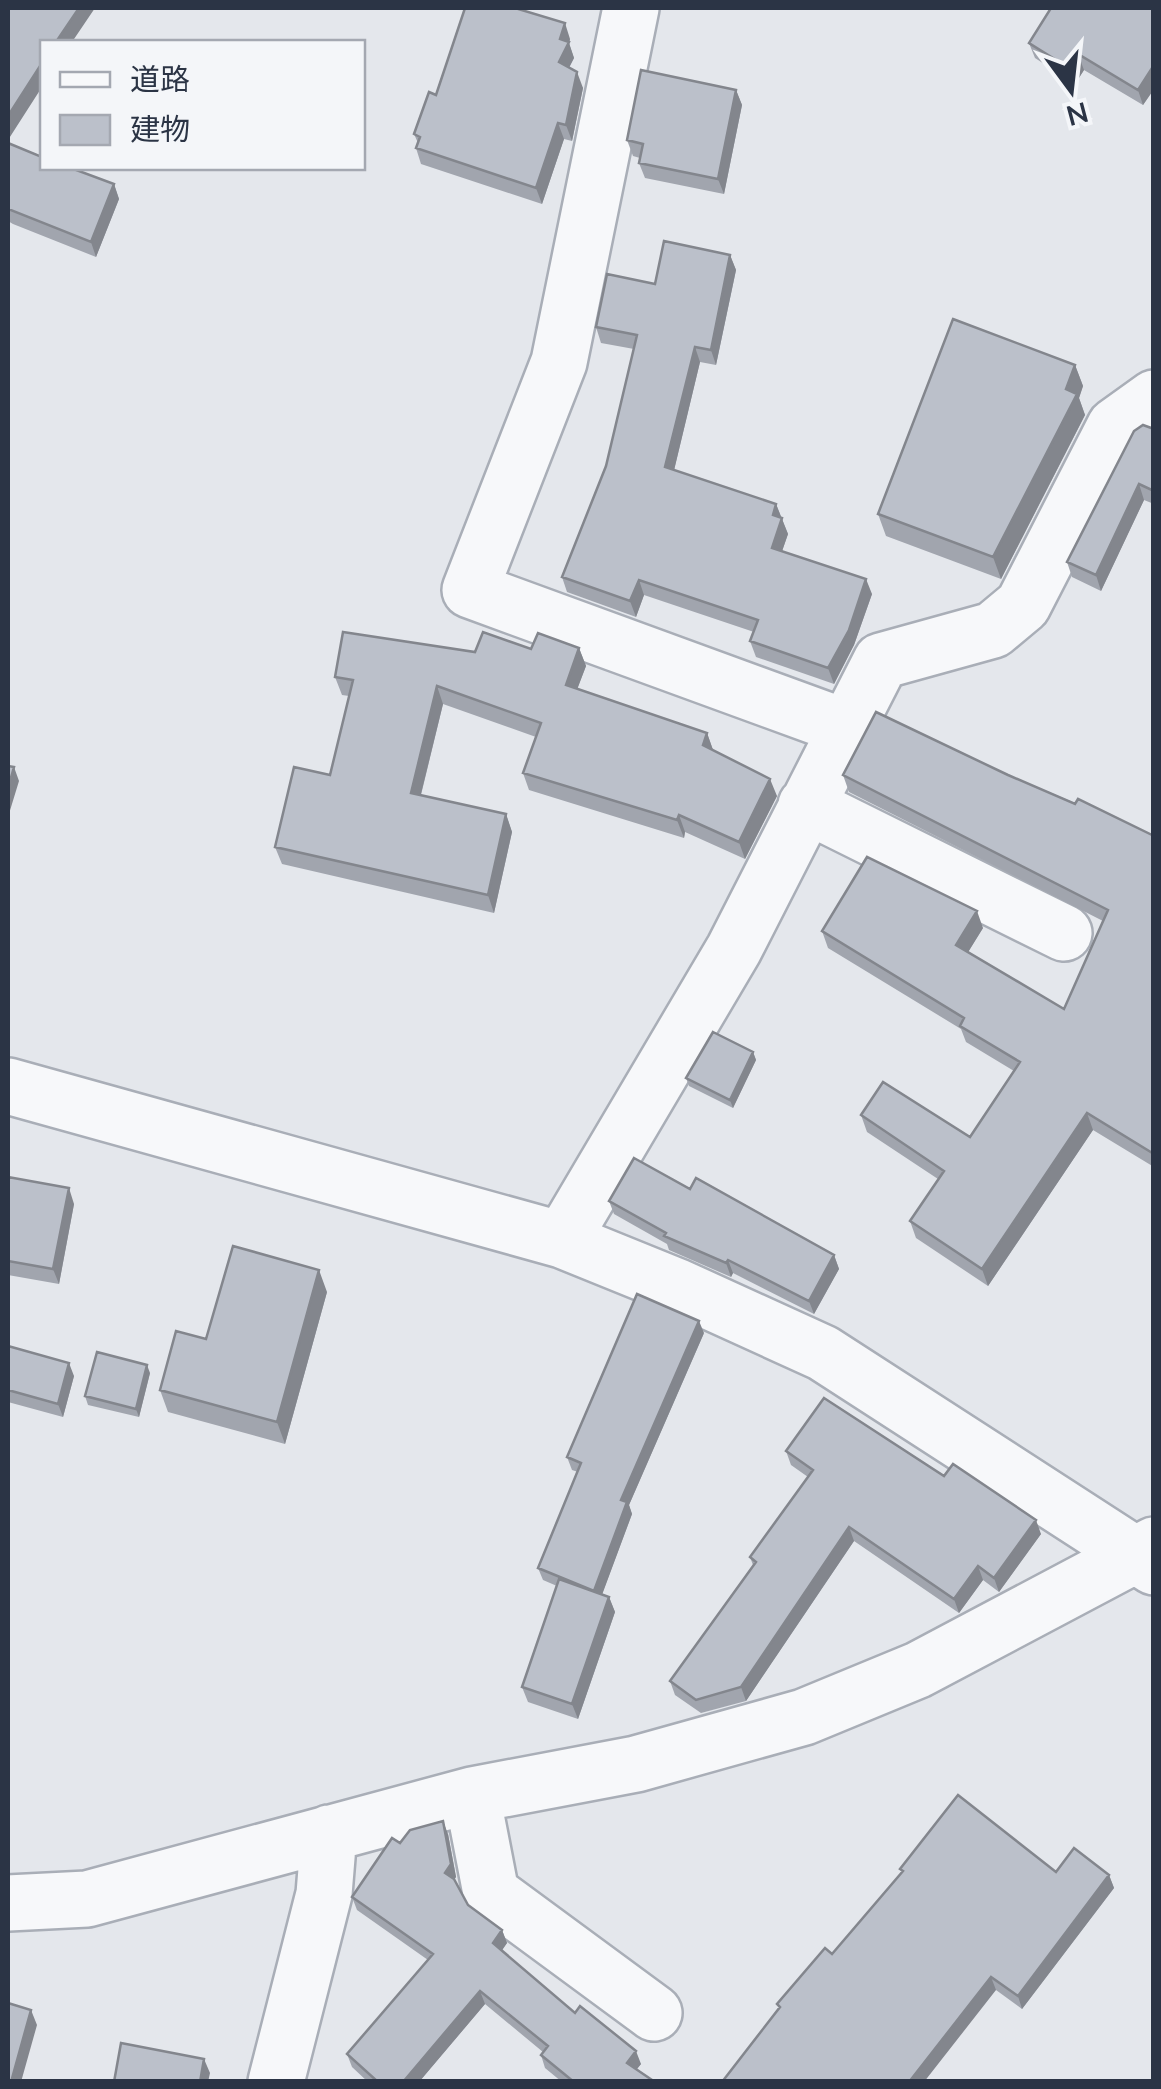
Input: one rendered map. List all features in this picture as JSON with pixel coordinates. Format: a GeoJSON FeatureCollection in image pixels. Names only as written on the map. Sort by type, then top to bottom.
{"type":"FeatureCollection","features":[{"type":"Feature","properties":{"kind":"street"},"geometry":{"type":"LineString","coordinates":[[631,8],[559,362],[470,590],[845,727]]}},
{"type":"Feature","properties":{"kind":"street"},"geometry":{"type":"LineString","coordinates":[[562,1240],[734,949],[882,661],[993,630],[1023,605],[1115,426],[1154,398]]}},
{"type":"Feature","properties":{"kind":"street"},"geometry":{"type":"LineString","coordinates":[[806,805],[1064,933]]}},
{"type":"Feature","properties":{"kind":"street"},"geometry":{"type":"LineString","coordinates":[[8,1086],[562,1240],[823,1353],[1148,1556]]}},
{"type":"Feature","properties":{"kind":"street"},"geometry":{"type":"LineString","coordinates":[[8,1902],[87,1898],[472,1796],[636,1764],[804,1717],[918,1670],[1148,1556]]}},
{"type":"Feature","properties":{"kind":"street"},"geometry":{"type":"LineString","coordinates":[[472,1796],[490,1893],[654,2013]]}},
{"type":"Feature","properties":{"kind":"street"},"geometry":{"type":"LineString","coordinates":[[276,2082],[324,1894],[329,1833]]}},
{"type":"Feature","properties":{"kind":"building"},"geometry":{"type":"Polygon","coordinates":[[[8,8],[79,8],[57,40],[40,40],[40,66],[8,116],[8,8]]]}},
{"type":"Feature","properties":{"kind":"building"},"geometry":{"type":"Polygon","coordinates":[[[465,8],[515,8],[565,23],[560,39],[569,42],[559,62],[577,72],[566,125],[558,123],[536,188],[416,148],[420,137],[414,134],[429,92],[436,95],[465,8]]]}},
{"type":"Feature","properties":{"kind":"building"},"geometry":{"type":"Polygon","coordinates":[[[1051,8],[1154,8],[1154,65],[1138,90],[1078,54],[1069,68],[1029,43],[1051,8]]]}},
{"type":"Feature","properties":{"kind":"building"},"geometry":{"type":"Polygon","coordinates":[[[641,70],[736,90],[718,179],[639,163],[643,144],[627,140],[641,70]]]}},
{"type":"Feature","properties":{"kind":"building"},"geometry":{"type":"Polygon","coordinates":[[[8,143],[40,156],[40,170],[76,170],[114,184],[91,242],[8,209],[8,143]]]}},
{"type":"Feature","properties":{"kind":"building"},"geometry":{"type":"Polygon","coordinates":[[[664,241],[730,255],[711,350],[695,347],[665,467],[776,504],[773,515],[782,518],[772,548],[866,579],[849,630],[828,668],[750,641],[758,620],[639,580],[630,601],[562,577],[606,466],[637,335],[596,327],[607,274],[655,284],[664,241]]]}},
{"type":"Feature","properties":{"kind":"building"},"geometry":{"type":"Polygon","coordinates":[[[953,319],[1075,365],[1066,389],[1077,394],[993,557],[878,514],[953,319]]]}},
{"type":"Feature","properties":{"kind":"building"},"geometry":{"type":"Polygon","coordinates":[[[1143,425],[1154,429],[1154,491],[1139,484],[1096,575],[1067,562],[1134,431],[1143,425]]]}},
{"type":"Feature","properties":{"kind":"building"},"geometry":{"type":"Polygon","coordinates":[[[343,632],[475,652],[483,632],[531,649],[538,633],[579,648],[566,685],[707,733],[703,745],[770,779],[739,842],[679,815],[677,820],[523,773],[541,723],[437,686],[411,793],[506,814],[488,895],[275,847],[294,767],[330,775],[353,680],[335,677],[343,632]]]}},
{"type":"Feature","properties":{"kind":"building"},"geometry":{"type":"Polygon","coordinates":[[[876,712],[1008,775],[1075,804],[1078,799],[1154,836],[1154,1154],[1087,1113],[982,1269],[910,1221],[944,1171],[861,1115],[883,1082],[970,1137],[1020,1062],[960,1026],[964,1018],[822,931],[867,857],[977,911],[956,945],[1064,1009],[1108,910],[843,775],[876,712]]]}},
{"type":"Feature","properties":{"kind":"building"},"geometry":{"type":"Polygon","coordinates":[[[8,766],[14,767],[8,788],[8,766]]]}},
{"type":"Feature","properties":{"kind":"building"},"geometry":{"type":"Polygon","coordinates":[[[713,1032],[753,1052],[730,1100],[686,1078],[713,1032]]]}},
{"type":"Feature","properties":{"kind":"building"},"geometry":{"type":"Polygon","coordinates":[[[634,1158],[690,1189],[696,1178],[834,1255],[809,1301],[728,1260],[726,1263],[664,1236],[666,1233],[609,1201],[634,1158]]]}},
{"type":"Feature","properties":{"kind":"building"},"geometry":{"type":"Polygon","coordinates":[[[8,1177],[69,1188],[53,1269],[8,1261],[8,1177]]]}},
{"type":"Feature","properties":{"kind":"building"},"geometry":{"type":"Polygon","coordinates":[[[233,1246],[319,1270],[277,1422],[160,1390],[176,1331],[206,1339],[233,1246]]]}},
{"type":"Feature","properties":{"kind":"building"},"geometry":{"type":"Polygon","coordinates":[[[637,1294],[699,1321],[621,1500],[627,1502],[594,1591],[538,1568],[581,1463],[567,1457],[637,1294]]]}},
{"type":"Feature","properties":{"kind":"building"},"geometry":{"type":"Polygon","coordinates":[[[8,1346],[69,1363],[58,1404],[8,1390],[8,1346]]]}},
{"type":"Feature","properties":{"kind":"building"},"geometry":{"type":"Polygon","coordinates":[[[97,1352],[147,1365],[136,1409],[85,1396],[97,1352]]]}},
{"type":"Feature","properties":{"kind":"building"},"geometry":{"type":"Polygon","coordinates":[[[824,1398],[944,1476],[953,1464],[1036,1520],[994,1578],[978,1566],[954,1599],[849,1527],[741,1687],[696,1700],[670,1681],[756,1562],[750,1557],[813,1470],[786,1451],[824,1398]]]}},
{"type":"Feature","properties":{"kind":"building"},"geometry":{"type":"Polygon","coordinates":[[[559,1579],[609,1597],[572,1704],[522,1687],[559,1579]]]}},
{"type":"Feature","properties":{"kind":"building"},"geometry":{"type":"Polygon","coordinates":[[[958,1795],[1056,1872],[1074,1848],[1109,1875],[1018,1996],[991,1977],[909,2082],[722,2082],[780,2007],[777,2004],[825,1948],[832,1954],[903,1871],[900,1869],[958,1795]]]}},
{"type":"Feature","properties":{"kind":"building"},"geometry":{"type":"Polygon","coordinates":[[[443,1821],[451,1864],[445,1873],[454,1879],[468,1905],[502,1930],[493,1943],[575,2013],[580,2006],[636,2051],[627,2063],[655,2082],[574,2082],[541,2055],[548,2046],[480,1991],[403,2082],[378,2082],[347,2054],[433,1954],[352,1897],[392,1838],[400,1843],[410,1830],[443,1821]]]}},
{"type":"Feature","properties":{"kind":"building"},"geometry":{"type":"Polygon","coordinates":[[[8,2003],[31,2010],[11,2082],[8,2082],[8,2003]]]}},
{"type":"Feature","properties":{"kind":"building"},"geometry":{"type":"Polygon","coordinates":[[[121,2043],[204,2059],[200,2082],[114,2082],[121,2043]]]}}]}
